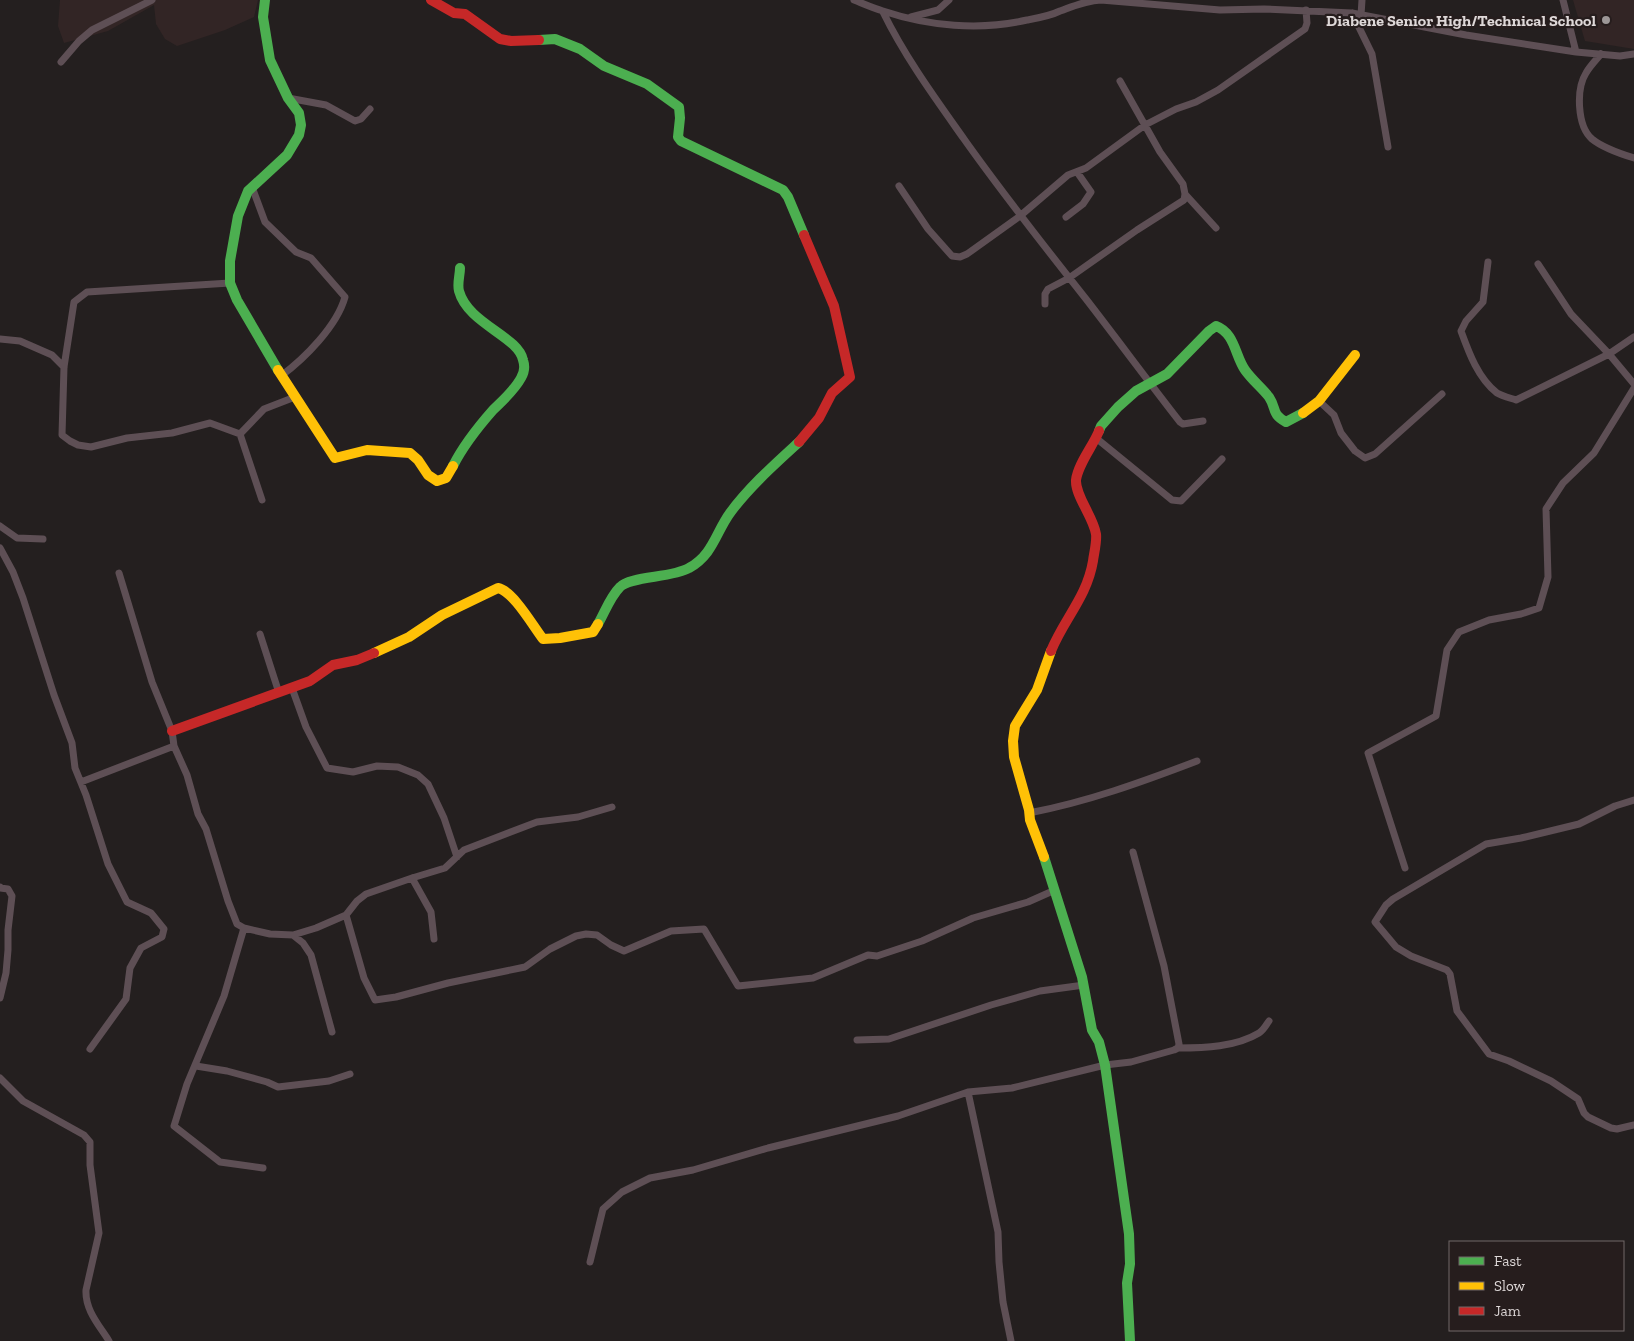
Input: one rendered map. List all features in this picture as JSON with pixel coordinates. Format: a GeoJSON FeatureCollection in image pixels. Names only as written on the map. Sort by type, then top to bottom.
{"type":"FeatureCollection","features":[{"type":"Feature","properties":{"kind":"street"},"geometry":{"type":"LineString","coordinates":[[61,62],[79,41],[92,30],[152,0]]}},
{"type":"Feature","properties":{"kind":"street"},"geometry":{"type":"LineString","coordinates":[[264,0],[264,17],[270,60],[288,98],[299,113],[301,125],[299,135],[287,156],[248,190],[238,216],[230,261],[230,283],[281,376],[335,458],[341,458],[367,449],[410,453],[434,480],[442,480],[449,476],[457,456],[521,378],[524,367],[523,358],[517,350],[482,323],[467,306],[458,290],[460,268]]}},
{"type":"Feature","properties":{"kind":"street"},"geometry":{"type":"LineString","coordinates":[[172,731],[310,682],[333,665],[357,660],[409,637],[442,615],[498,588],[504,589],[513,598],[543,639],[593,632],[602,620],[619,587],[625,583],[676,574],[690,568],[699,561],[714,544],[729,514],[763,476],[807,434],[819,418],[832,393],[850,377],[834,306],[788,197],[782,190],[681,141],[678,137],[679,107],[647,84],[604,66],[580,49],[555,39],[511,41],[500,39],[465,14],[454,13],[431,0]]}},
{"type":"Feature","properties":{"kind":"street"},"geometry":{"type":"LineString","coordinates":[[854,0],[883,12],[933,23],[956,25],[1004,24],[1059,12],[1090,0],[1220,10],[1306,10],[1352,13],[1466,35],[1576,52],[1620,56],[1634,54]]}},
{"type":"Feature","properties":{"kind":"street"},"geometry":{"type":"LineString","coordinates":[[909,18],[938,10],[949,0]]}},
{"type":"Feature","properties":{"kind":"street"},"geometry":{"type":"LineString","coordinates":[[1361,14],[1362,0]]}},
{"type":"Feature","properties":{"kind":"street"},"geometry":{"type":"LineString","coordinates":[[1563,0],[1576,52]]}},
{"type":"Feature","properties":{"kind":"street"},"geometry":{"type":"LineString","coordinates":[[899,186],[928,229],[952,256],[960,257],[968,254],[1020,216],[1068,175],[1077,172],[1145,125],[1176,109],[1196,102],[1236,79],[1305,29],[1306,10]]}},
{"type":"Feature","properties":{"kind":"street"},"geometry":{"type":"LineString","coordinates":[[883,12],[899,44],[917,72],[1002,193],[1149,383],[1180,422],[1184,424],[1203,421]]}},
{"type":"Feature","properties":{"kind":"street"},"geometry":{"type":"LineString","coordinates":[[1352,13],[1372,54],[1388,147]]}},
{"type":"Feature","properties":{"kind":"street"},"geometry":{"type":"LineString","coordinates":[[1601,54],[1585,74],[1579,98],[1580,120],[1590,137],[1596,142],[1634,158]]}},
{"type":"Feature","properties":{"kind":"street"},"geometry":{"type":"LineString","coordinates":[[1120,81],[1160,152],[1183,184],[1186,194],[1216,228]]}},
{"type":"Feature","properties":{"kind":"street"},"geometry":{"type":"LineString","coordinates":[[288,98],[326,105],[355,121],[361,119],[370,109]]}},
{"type":"Feature","properties":{"kind":"street"},"geometry":{"type":"LineString","coordinates":[[1066,217],[1083,204],[1091,192],[1077,172]]}},
{"type":"Feature","properties":{"kind":"street"},"geometry":{"type":"LineString","coordinates":[[252,187],[265,222],[296,252],[311,258],[345,297],[343,304],[327,330],[309,352],[281,376]]}},
{"type":"Feature","properties":{"kind":"street"},"geometry":{"type":"LineString","coordinates":[[1045,304],[1045,294],[1048,290],[1069,278],[1137,230],[1184,200],[1186,194]]}},
{"type":"Feature","properties":{"kind":"street"},"geometry":{"type":"LineString","coordinates":[[1488,262],[1483,302],[1466,321],[1462,331],[1480,374],[1498,394],[1516,400],[1609,354],[1634,337]]}},
{"type":"Feature","properties":{"kind":"street"},"geometry":{"type":"LineString","coordinates":[[1405,868],[1368,753],[1436,716],[1448,650],[1459,632],[1489,620],[1521,614],[1539,608],[1548,577],[1546,509],[1563,483],[1594,453],[1634,386],[1609,354],[1571,314],[1538,264]]}},
{"type":"Feature","properties":{"kind":"street"},"geometry":{"type":"LineString","coordinates":[[230,283],[87,292],[74,302],[64,367],[62,435],[78,445],[90,447],[127,438],[153,437],[210,423],[240,434]]}},
{"type":"Feature","properties":{"kind":"street"},"geometry":{"type":"LineString","coordinates":[[1130,1341],[1127,1283],[1130,1264],[1129,1234],[1105,1065],[1098,1036],[1092,1030],[1084,985],[1051,875],[1036,838],[1029,814],[1014,757],[1013,740],[1015,726],[1037,690],[1056,639],[1075,609],[1087,585],[1093,561],[1096,535],[1091,518],[1077,489],[1076,479],[1084,459],[1106,418],[1136,392],[1167,374],[1216,326],[1224,330],[1237,350],[1244,369],[1270,399],[1277,417],[1286,422],[1300,416],[1319,401],[1355,355]]}},
{"type":"Feature","properties":{"kind":"street"},"geometry":{"type":"LineString","coordinates":[[0,339],[20,341],[52,355],[64,367]]}},
{"type":"Feature","properties":{"kind":"street"},"geometry":{"type":"LineString","coordinates":[[1319,401],[1334,415],[1341,433],[1355,451],[1364,458],[1375,454],[1442,394]]}},
{"type":"Feature","properties":{"kind":"street"},"geometry":{"type":"LineString","coordinates":[[240,434],[264,409],[295,397]]}},
{"type":"Feature","properties":{"kind":"street"},"geometry":{"type":"LineString","coordinates":[[240,434],[262,500]]}},
{"type":"Feature","properties":{"kind":"street"},"geometry":{"type":"LineString","coordinates":[[1096,438],[1172,500],[1181,501],[1222,459]]}},
{"type":"Feature","properties":{"kind":"street"},"geometry":{"type":"LineString","coordinates":[[0,526],[17,538],[43,539]]}},
{"type":"Feature","properties":{"kind":"street"},"geometry":{"type":"LineString","coordinates":[[0,548],[13,572],[23,598],[54,695],[72,743],[75,768],[108,864],[127,902],[151,913],[164,930],[162,937],[141,948],[130,968],[126,998],[90,1049]]}},
{"type":"Feature","properties":{"kind":"street"},"geometry":{"type":"LineString","coordinates":[[119,573],[152,682],[172,731],[174,746],[187,775],[198,814],[212,846],[233,916],[238,924],[244,928],[270,934],[293,935],[316,928],[346,915],[356,901],[366,894],[445,868],[464,850],[537,822],[578,817],[612,807]]}},
{"type":"Feature","properties":{"kind":"street"},"geometry":{"type":"LineString","coordinates":[[260,634],[279,693]]}},
{"type":"Feature","properties":{"kind":"street"},"geometry":{"type":"LineString","coordinates":[[292,688],[306,727],[327,768],[353,772],[377,766],[398,767],[418,774],[428,784],[444,818],[457,857]]}},
{"type":"Feature","properties":{"kind":"street"},"geometry":{"type":"LineString","coordinates":[[81,782],[174,746]]}},
{"type":"Feature","properties":{"kind":"street"},"geometry":{"type":"LineString","coordinates":[[1029,814],[1057,808],[1138,783],[1197,761]]}},
{"type":"Feature","properties":{"kind":"street"},"geometry":{"type":"LineString","coordinates":[[1634,800],[1616,806],[1579,824],[1486,844],[1393,899],[1386,905],[1375,922],[1396,947],[1411,956],[1447,970],[1450,974],[1457,1011],[1490,1054],[1551,1081],[1578,1099],[1584,1113],[1588,1117],[1617,1129],[1634,1125]]}},
{"type":"Feature","properties":{"kind":"street"},"geometry":{"type":"LineString","coordinates":[[1133,852],[1164,966],[1179,1044],[1178,1048]]}},
{"type":"Feature","properties":{"kind":"street"},"geometry":{"type":"LineString","coordinates":[[412,878],[431,912],[434,939]]}},
{"type":"Feature","properties":{"kind":"street"},"geometry":{"type":"LineString","coordinates":[[0,886],[0,888],[8,889],[12,896],[6,973],[0,998]]}},
{"type":"Feature","properties":{"kind":"street"},"geometry":{"type":"LineString","coordinates":[[346,915],[364,978],[375,1000],[396,997],[448,983],[525,967],[550,949],[576,936],[586,934],[597,936],[611,946],[624,951],[671,931],[704,928],[738,986],[813,978],[868,955],[877,956],[922,941],[973,918],[1028,902],[1055,890]]}},
{"type":"Feature","properties":{"kind":"street"},"geometry":{"type":"LineString","coordinates":[[244,928],[224,996],[187,1084],[174,1126],[220,1162],[263,1168]]}},
{"type":"Feature","properties":{"kind":"street"},"geometry":{"type":"LineString","coordinates":[[293,935],[303,943],[311,955],[332,1032]]}},
{"type":"Feature","properties":{"kind":"street"},"geometry":{"type":"LineString","coordinates":[[857,1040],[889,1039],[991,1005],[1040,991],[1084,985]]}},
{"type":"Feature","properties":{"kind":"street"},"geometry":{"type":"LineString","coordinates":[[590,1262],[603,1209],[622,1192],[650,1178],[692,1170],[768,1148],[898,1116],[968,1092],[1012,1088],[1105,1065],[1132,1062],[1178,1048],[1218,1046],[1247,1039],[1261,1032],[1270,1021]]}},
{"type":"Feature","properties":{"kind":"street"},"geometry":{"type":"LineString","coordinates":[[196,1066],[262,1080],[278,1087],[329,1080],[350,1074]]}},
{"type":"Feature","properties":{"kind":"street"},"geometry":{"type":"LineString","coordinates":[[0,1078],[23,1101],[84,1135],[90,1142],[90,1165],[99,1233],[86,1290],[86,1299],[90,1312],[109,1341]]}},
{"type":"Feature","properties":{"kind":"street"},"geometry":{"type":"LineString","coordinates":[[968,1092],[998,1232],[1002,1294],[1011,1341]]}},
{"type":"Feature","properties":{"kind":"shaded area"},"geometry":{"type":"Polygon","coordinates":[[[60,0],[258,0],[254,17],[225,30],[177,46],[165,39],[156,24],[154,5],[108,31],[64,43],[58,26],[60,0]]]}},
{"type":"Feature","properties":{"kind":"shaded area","name":"Diabene Senior High/Technical School"},"geometry":{"type":"Polygon","coordinates":[[[1573,0],[1634,0],[1634,49],[1585,41],[1573,0]]]}},
{"type":"Feature","properties":{"kind":"traffic: fast"},"geometry":{"type":"LineString","coordinates":[[265,0],[263,17],[270,60],[288,98],[299,113],[301,125],[299,135],[287,155],[248,191],[238,216],[230,261],[230,283],[237,300],[278,370]]}},
{"type":"Feature","properties":{"kind":"traffic: fast"},"geometry":{"type":"LineString","coordinates":[[539,40],[555,39],[580,49],[604,66],[647,84],[679,107],[678,137],[681,141],[783,190],[788,197],[804,235]]}},
{"type":"Feature","properties":{"kind":"traffic: fast"},"geometry":{"type":"LineString","coordinates":[[453,466],[476,430],[515,387],[522,376],[524,367],[519,351],[503,336],[482,321],[464,302],[458,288],[460,268]]}},
{"type":"Feature","properties":{"kind":"traffic: fast"},"geometry":{"type":"LineString","coordinates":[[1099,431],[1101,426],[1118,407],[1136,391],[1167,374],[1216,326],[1222,329],[1231,339],[1245,370],[1269,397],[1276,414],[1286,422],[1303,413]]}},
{"type":"Feature","properties":{"kind":"traffic: fast"},"geometry":{"type":"LineString","coordinates":[[598,624],[613,595],[625,583],[682,571],[704,557],[737,503],[799,442]]}},
{"type":"Feature","properties":{"kind":"traffic: fast"},"geometry":{"type":"LineString","coordinates":[[1044,857],[1082,977],[1092,1030],[1099,1042],[1105,1065],[1129,1234],[1130,1264],[1127,1283],[1130,1341]]}},
{"type":"Feature","properties":{"kind":"traffic: slow"},"geometry":{"type":"LineString","coordinates":[[1303,413],[1319,401],[1355,355]]}},
{"type":"Feature","properties":{"kind":"traffic: slow"},"geometry":{"type":"LineString","coordinates":[[278,370],[335,458],[367,450],[410,453],[418,460],[428,475],[437,481],[446,478],[453,466]]}},
{"type":"Feature","properties":{"kind":"traffic: slow"},"geometry":{"type":"LineString","coordinates":[[374,653],[409,637],[442,615],[498,588],[510,595],[543,639],[593,632],[598,624]]}},
{"type":"Feature","properties":{"kind":"traffic: slow"},"geometry":{"type":"LineString","coordinates":[[1044,857],[1030,820],[1014,757],[1013,741],[1015,726],[1037,690],[1051,651]]}},
{"type":"Feature","properties":{"kind":"traffic: jam"},"geometry":{"type":"LineString","coordinates":[[431,0],[454,13],[465,14],[500,39],[511,41],[539,40]]}},
{"type":"Feature","properties":{"kind":"traffic: jam"},"geometry":{"type":"LineString","coordinates":[[799,442],[819,418],[832,393],[850,377],[834,306],[804,235]]}},
{"type":"Feature","properties":{"kind":"traffic: jam"},"geometry":{"type":"LineString","coordinates":[[1051,651],[1081,597],[1093,561],[1096,534],[1078,493],[1076,480],[1077,474],[1099,431]]}},
{"type":"Feature","properties":{"kind":"traffic: jam"},"geometry":{"type":"LineString","coordinates":[[172,731],[310,681],[333,665],[357,660],[374,653]]}},
{"type":"Feature","properties":{"kind":"place","name":"Diabene Senior High/Technical School"},"geometry":{"type":"Point","coordinates":[1606,20]}}]}
